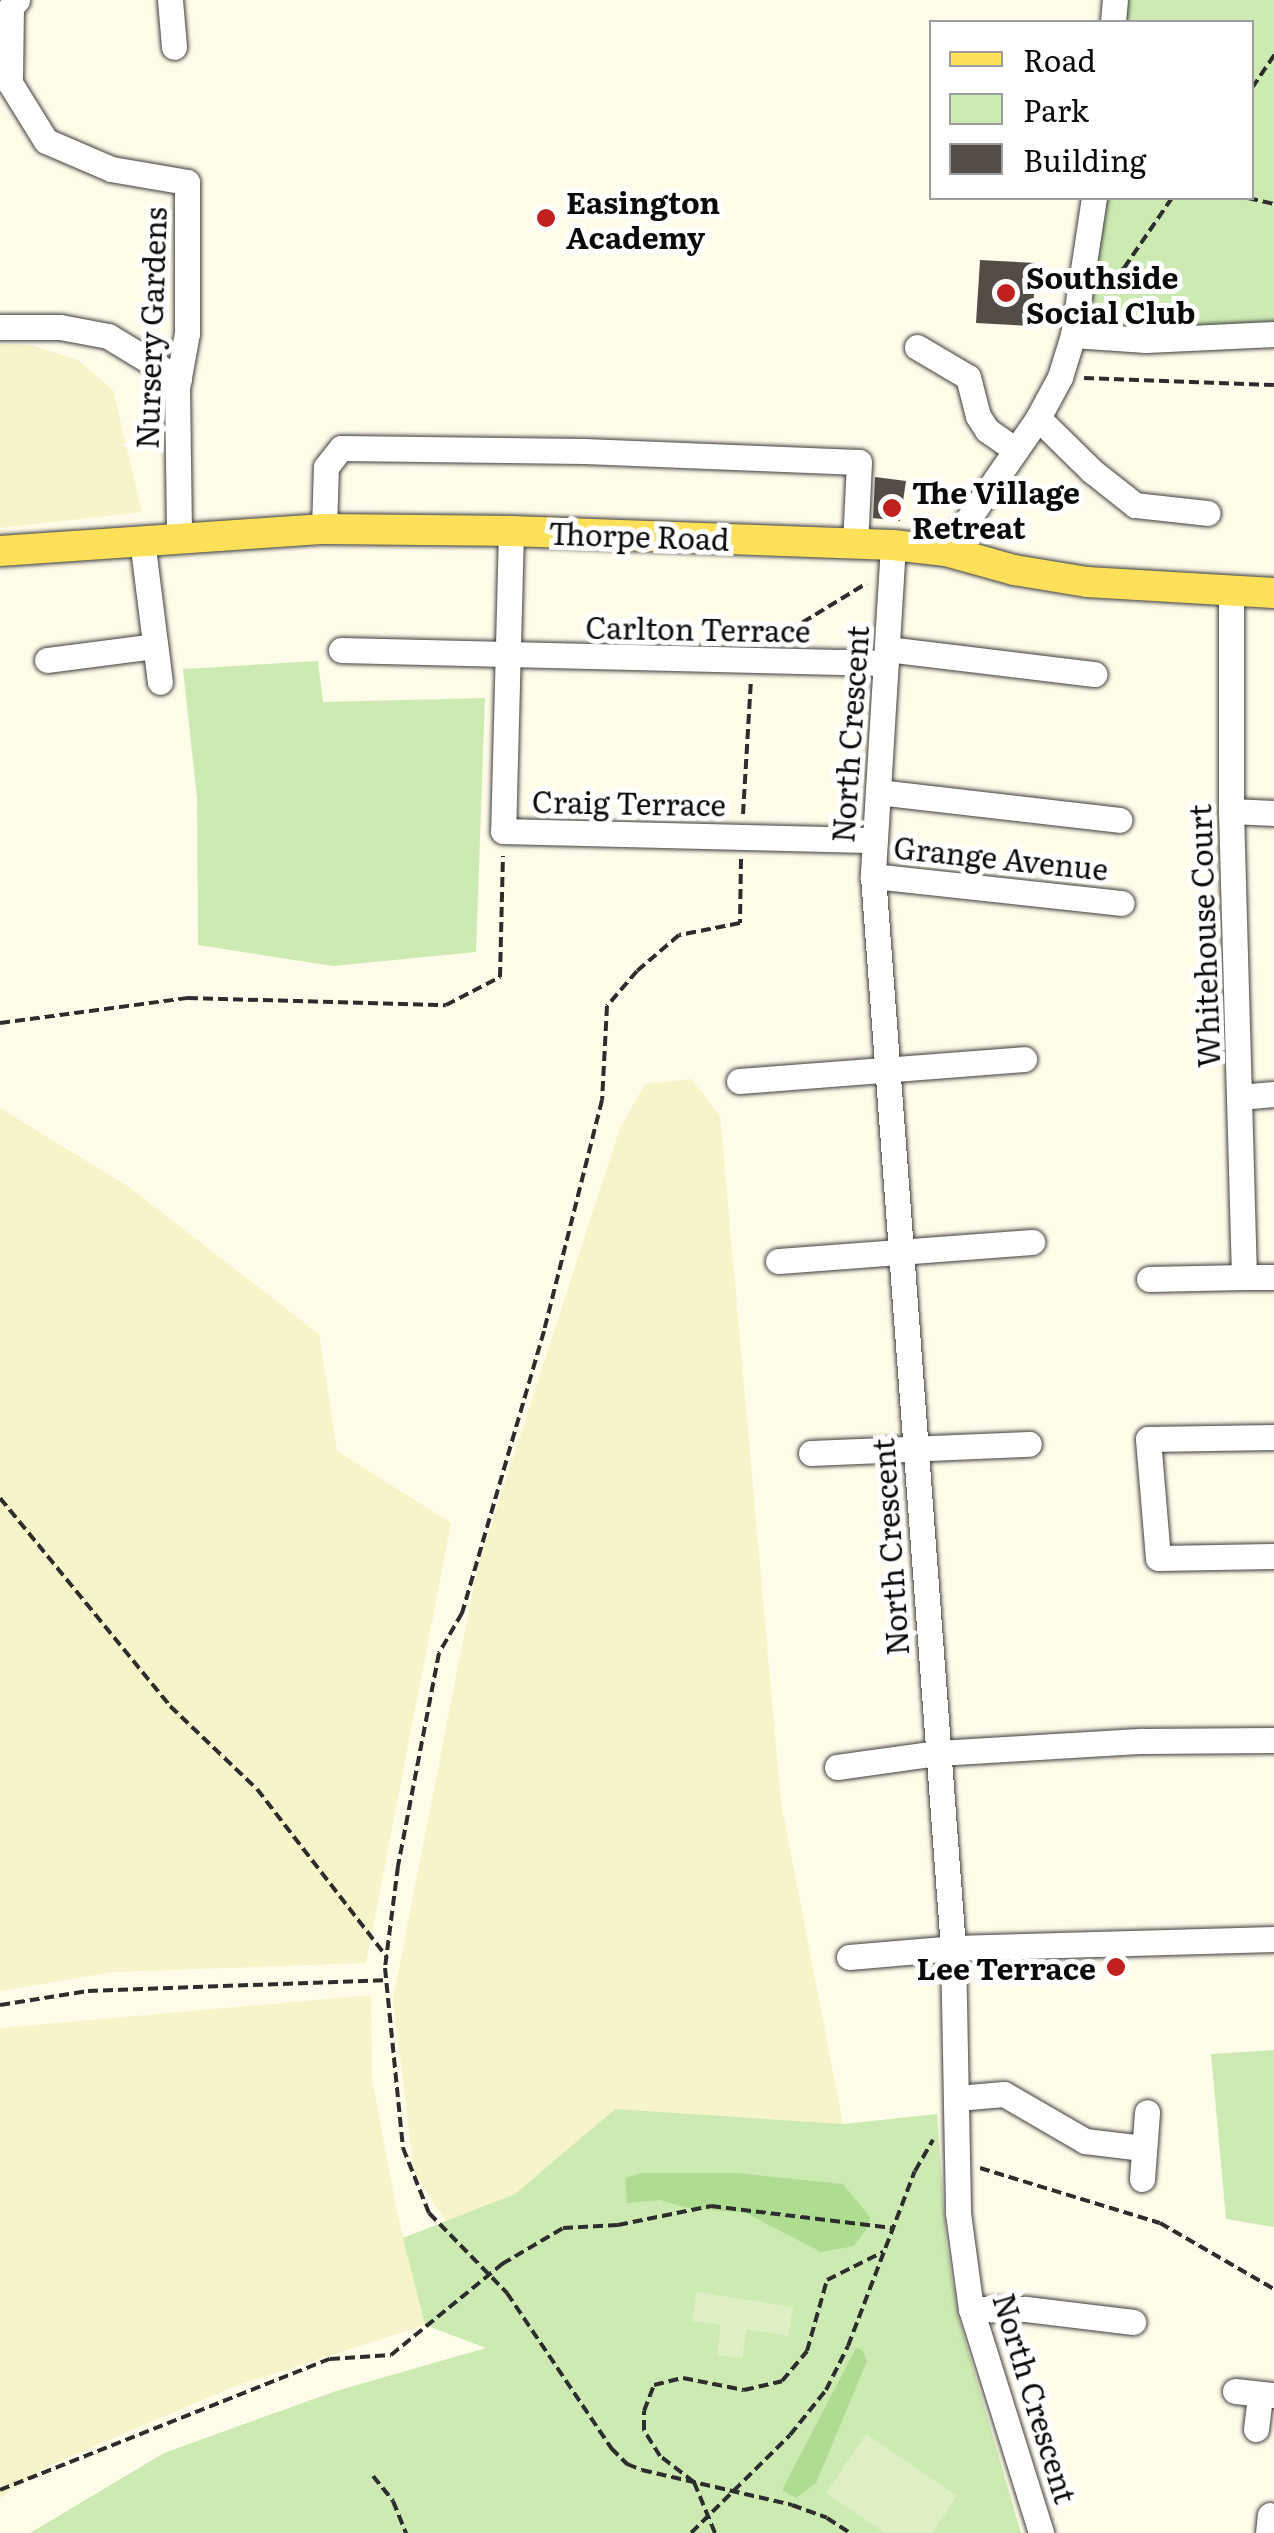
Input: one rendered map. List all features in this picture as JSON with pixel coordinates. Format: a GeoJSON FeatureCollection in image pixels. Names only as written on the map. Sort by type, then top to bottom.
{"type":"FeatureCollection","features":[{"type":"Feature","properties":{"kind":"main road","name":"Thorpe Road"},"geometry":{"type":"LineString","coordinates":[[0,551],[324,529],[511,531],[893,545],[946,551],[1014,570],[1087,582],[1274,593]]}},
{"type":"Feature","properties":{"kind":"street","name":"Nursery Gardens"},"geometry":{"type":"LineString","coordinates":[[16,0],[11,7],[10,82],[46,142],[111,169],[187,182],[187,332],[179,379],[178,538]]}},
{"type":"Feature","properties":{"kind":"street"},"geometry":{"type":"LineString","coordinates":[[170,0],[174,47]]}},
{"type":"Feature","properties":{"kind":"street"},"geometry":{"type":"LineString","coordinates":[[946,551],[1038,418],[1060,377],[1073,335],[1094,200]]}},
{"type":"Feature","properties":{"kind":"street"},"geometry":{"type":"LineString","coordinates":[[0,327],[60,327],[108,336],[179,379]]}},
{"type":"Feature","properties":{"kind":"street"},"geometry":{"type":"LineString","coordinates":[[1073,335],[1146,340],[1274,334]]}},
{"type":"Feature","properties":{"kind":"street"},"geometry":{"type":"LineString","coordinates":[[917,348],[968,377],[978,416],[988,430],[1016,450]]}},
{"type":"Feature","properties":{"kind":"street"},"geometry":{"type":"LineString","coordinates":[[1038,418],[1135,505],[1208,514]]}},
{"type":"Feature","properties":{"kind":"street"},"geometry":{"type":"LineString","coordinates":[[324,529],[326,467],[340,448],[584,451],[859,462],[855,543]]}},
{"type":"Feature","properties":{"kind":"street","name":"Craig Terrace"},"geometry":{"type":"LineString","coordinates":[[511,531],[503,831],[875,840]]}},
{"type":"Feature","properties":{"kind":"street"},"geometry":{"type":"LineString","coordinates":[[142,540],[160,682]]}},
{"type":"Feature","properties":{"kind":"street","name":"North Crescent"},"geometry":{"type":"LineString","coordinates":[[893,545],[873,876],[953,1948],[958,2213],[971,2310],[1041,2533]]}},
{"type":"Feature","properties":{"kind":"street","name":"Whitehouse Court"},"geometry":{"type":"LineString","coordinates":[[1230,592],[1231,811],[1244,1277]]}},
{"type":"Feature","properties":{"kind":"street"},"geometry":{"type":"LineString","coordinates":[[47,660],[156,646]]}},
{"type":"Feature","properties":{"kind":"street","name":"Carlton Terrace"},"geometry":{"type":"LineString","coordinates":[[341,650],[510,657],[887,656],[1095,674]]}},
{"type":"Feature","properties":{"kind":"street"},"geometry":{"type":"LineString","coordinates":[[878,792],[1119,820]]}},
{"type":"Feature","properties":{"kind":"street"},"geometry":{"type":"LineString","coordinates":[[1231,811],[1274,814]]}},
{"type":"Feature","properties":{"kind":"street","name":"Grange Avenue"},"geometry":{"type":"LineString","coordinates":[[873,876],[1122,903]]}},
{"type":"Feature","properties":{"kind":"street"},"geometry":{"type":"LineString","coordinates":[[738,1081],[1024,1058]]}},
{"type":"Feature","properties":{"kind":"street"},"geometry":{"type":"LineString","coordinates":[[1240,1097],[1274,1094]]}},
{"type":"Feature","properties":{"kind":"street"},"geometry":{"type":"LineString","coordinates":[[778,1261],[1032,1242]]}},
{"type":"Feature","properties":{"kind":"street"},"geometry":{"type":"LineString","coordinates":[[1149,1279],[1274,1277]]}},
{"type":"Feature","properties":{"kind":"street"},"geometry":{"type":"LineString","coordinates":[[1274,1437],[1148,1440],[1158,1558],[1274,1556]]}},
{"type":"Feature","properties":{"kind":"street"},"geometry":{"type":"LineString","coordinates":[[811,1453],[1029,1444]]}},
{"type":"Feature","properties":{"kind":"street"},"geometry":{"type":"LineString","coordinates":[[837,1767],[938,1753],[1143,1741],[1274,1740]]}},
{"type":"Feature","properties":{"kind":"street"},"geometry":{"type":"LineString","coordinates":[[849,1957],[953,1948],[1274,1939]]}},
{"type":"Feature","properties":{"kind":"street"},"geometry":{"type":"LineString","coordinates":[[957,2105],[1004,2094],[1086,2141],[1143,2148]]}},
{"type":"Feature","properties":{"kind":"street"},"geometry":{"type":"LineString","coordinates":[[1142,2179],[1147,2112]]}},
{"type":"Feature","properties":{"kind":"street"},"geometry":{"type":"LineString","coordinates":[[971,2310],[1026,2309],[1133,2322]]}},
{"type":"Feature","properties":{"kind":"street"},"geometry":{"type":"LineString","coordinates":[[1256,2393],[1256,2429]]}},
{"type":"Feature","properties":{"kind":"path"},"geometry":{"type":"LineString","coordinates":[[1254,85],[1274,54]]}},
{"type":"Feature","properties":{"kind":"path"},"geometry":{"type":"LineString","coordinates":[[1082,285],[1100,287],[1111,282],[1171,200]]}},
{"type":"Feature","properties":{"kind":"path"},"geometry":{"type":"LineString","coordinates":[[1060,377],[1274,385]]}},
{"type":"Feature","properties":{"kind":"path"},"geometry":{"type":"LineString","coordinates":[[0,1023],[188,998],[446,1005],[500,977],[503,831]]}},
{"type":"Feature","properties":{"kind":"path"},"geometry":{"type":"LineString","coordinates":[[742,837],[740,923],[678,935],[637,971],[607,1006],[602,1100],[544,1331],[462,1613],[439,1653],[398,1866],[386,1980],[403,2148],[430,2213],[523,2315],[610,2448],[627,2464],[642,2470],[736,2490],[827,2518],[850,2533]]}},
{"type":"Feature","properties":{"kind":"path"},"geometry":{"type":"LineString","coordinates":[[0,1498],[170,1706],[257,1789],[386,1957]]}},
{"type":"Feature","properties":{"kind":"path"},"geometry":{"type":"LineString","coordinates":[[0,2005],[88,1991],[386,1980]]}},
{"type":"Feature","properties":{"kind":"path"},"geometry":{"type":"LineString","coordinates":[[690,2533],[736,2490],[826,2390],[848,2346],[922,2157],[957,2105]]}},
{"type":"Feature","properties":{"kind":"path"},"geometry":{"type":"LineString","coordinates":[[958,2164],[1003,2172],[1160,2223],[1274,2289]]}},
{"type":"Feature","properties":{"kind":"path"},"geometry":{"type":"LineString","coordinates":[[0,2490],[330,2360],[391,2354],[489,2274],[563,2228],[618,2225],[711,2206],[893,2228]]}},
{"type":"Feature","properties":{"kind":"path"},"geometry":{"type":"LineString","coordinates":[[715,2533],[694,2482],[660,2456],[644,2430],[644,2411],[654,2384],[683,2378],[744,2390],[782,2381],[807,2351],[827,2280],[884,2251]]}},
{"type":"Feature","properties":{"kind":"path"},"geometry":{"type":"LineString","coordinates":[[373,2476],[393,2501],[406,2533]]}},
{"type":"Feature","properties":{"kind":"shaded area"},"geometry":{"type":"Polygon","coordinates":[[[0,344],[31,345],[78,360],[113,390],[142,512],[0,528],[0,344]]]}},
{"type":"Feature","properties":{"kind":"shaded area"},"geometry":{"type":"Polygon","coordinates":[[[691,1079],[720,1115],[781,1803],[843,2124],[615,2109],[515,2194],[446,2222],[414,2172],[393,1999],[477,1569],[620,1128],[645,1084],[691,1079]]]}},
{"type":"Feature","properties":{"kind":"shaded area"},"geometry":{"type":"Polygon","coordinates":[[[0,1108],[129,1187],[319,1334],[337,1451],[451,1523],[366,1963],[112,1972],[0,1991],[0,1108]]]}},
{"type":"Feature","properties":{"kind":"shaded area"},"geometry":{"type":"Polygon","coordinates":[[[371,1995],[372,2078],[396,2208],[425,2325],[235,2386],[48,2466],[0,2498],[0,2028],[371,1995]]]}},
{"type":"Feature","properties":{"kind":"green space"},"geometry":{"type":"Polygon","coordinates":[[[1115,0],[1274,0],[1274,334],[1073,335],[1094,200],[1254,200],[1254,20],[1113,20],[1115,0]]]}},
{"type":"Feature","properties":{"kind":"green space"},"geometry":{"type":"Polygon","coordinates":[[[318,661],[323,702],[485,698],[476,952],[333,966],[198,945],[197,798],[183,669],[318,661]]]}},
{"type":"Feature","properties":{"kind":"green space"},"geometry":{"type":"Polygon","coordinates":[[[1274,2050],[1274,2227],[1226,2219],[1211,2054],[1274,2050]]]}},
{"type":"Feature","properties":{"kind":"green space"},"geometry":{"type":"Polygon","coordinates":[[[615,2109],[843,2124],[937,2114],[946,2241],[958,2316],[1021,2533],[30,2533],[164,2453],[336,2391],[486,2348],[425,2325],[403,2238],[515,2194],[615,2109]]]}},
{"type":"Feature","properties":{"kind":"green space"},"geometry":{"type":"Polygon","coordinates":[[[641,2173],[735,2173],[843,2184],[870,2217],[869,2225],[854,2246],[821,2252],[746,2213],[688,2208],[660,2200],[627,2203],[625,2178],[641,2173]]]}},
{"type":"Feature","properties":{"kind":"green space"},"geometry":{"type":"Polygon","coordinates":[[[697,2292],[793,2307],[788,2336],[747,2329],[742,2358],[717,2355],[721,2325],[692,2321],[697,2292]]]}},
{"type":"Feature","properties":{"kind":"green space"},"geometry":{"type":"Polygon","coordinates":[[[856,2348],[862,2350],[867,2361],[816,2483],[796,2498],[782,2490],[856,2348]]]}},
{"type":"Feature","properties":{"kind":"green space"},"geometry":{"type":"Polygon","coordinates":[[[866,2434],[957,2496],[932,2533],[885,2533],[826,2493],[866,2434]]]}},
{"type":"Feature","properties":{"kind":"building","name":"Southside Social Club"},"geometry":{"type":"Polygon","coordinates":[[[980,260],[1036,263],[1032,326],[976,323],[980,260]]]}},
{"type":"Feature","properties":{"kind":"building"},"geometry":{"type":"Polygon","coordinates":[[[875,477],[906,481],[900,521],[873,518],[875,477]]]}},
{"type":"Feature","properties":{"kind":"place","name":"Easington Academy"},"geometry":{"type":"Point","coordinates":[546,218]}},
{"type":"Feature","properties":{"kind":"place","name":"Southside Social Club"},"geometry":{"type":"Point","coordinates":[1006,293]}},
{"type":"Feature","properties":{"kind":"place","name":"The Village Retreat"},"geometry":{"type":"Point","coordinates":[892,508]}},
{"type":"Feature","properties":{"kind":"place","name":"Lee Terrace"},"geometry":{"type":"Point","coordinates":[1116,1967]}}]}
